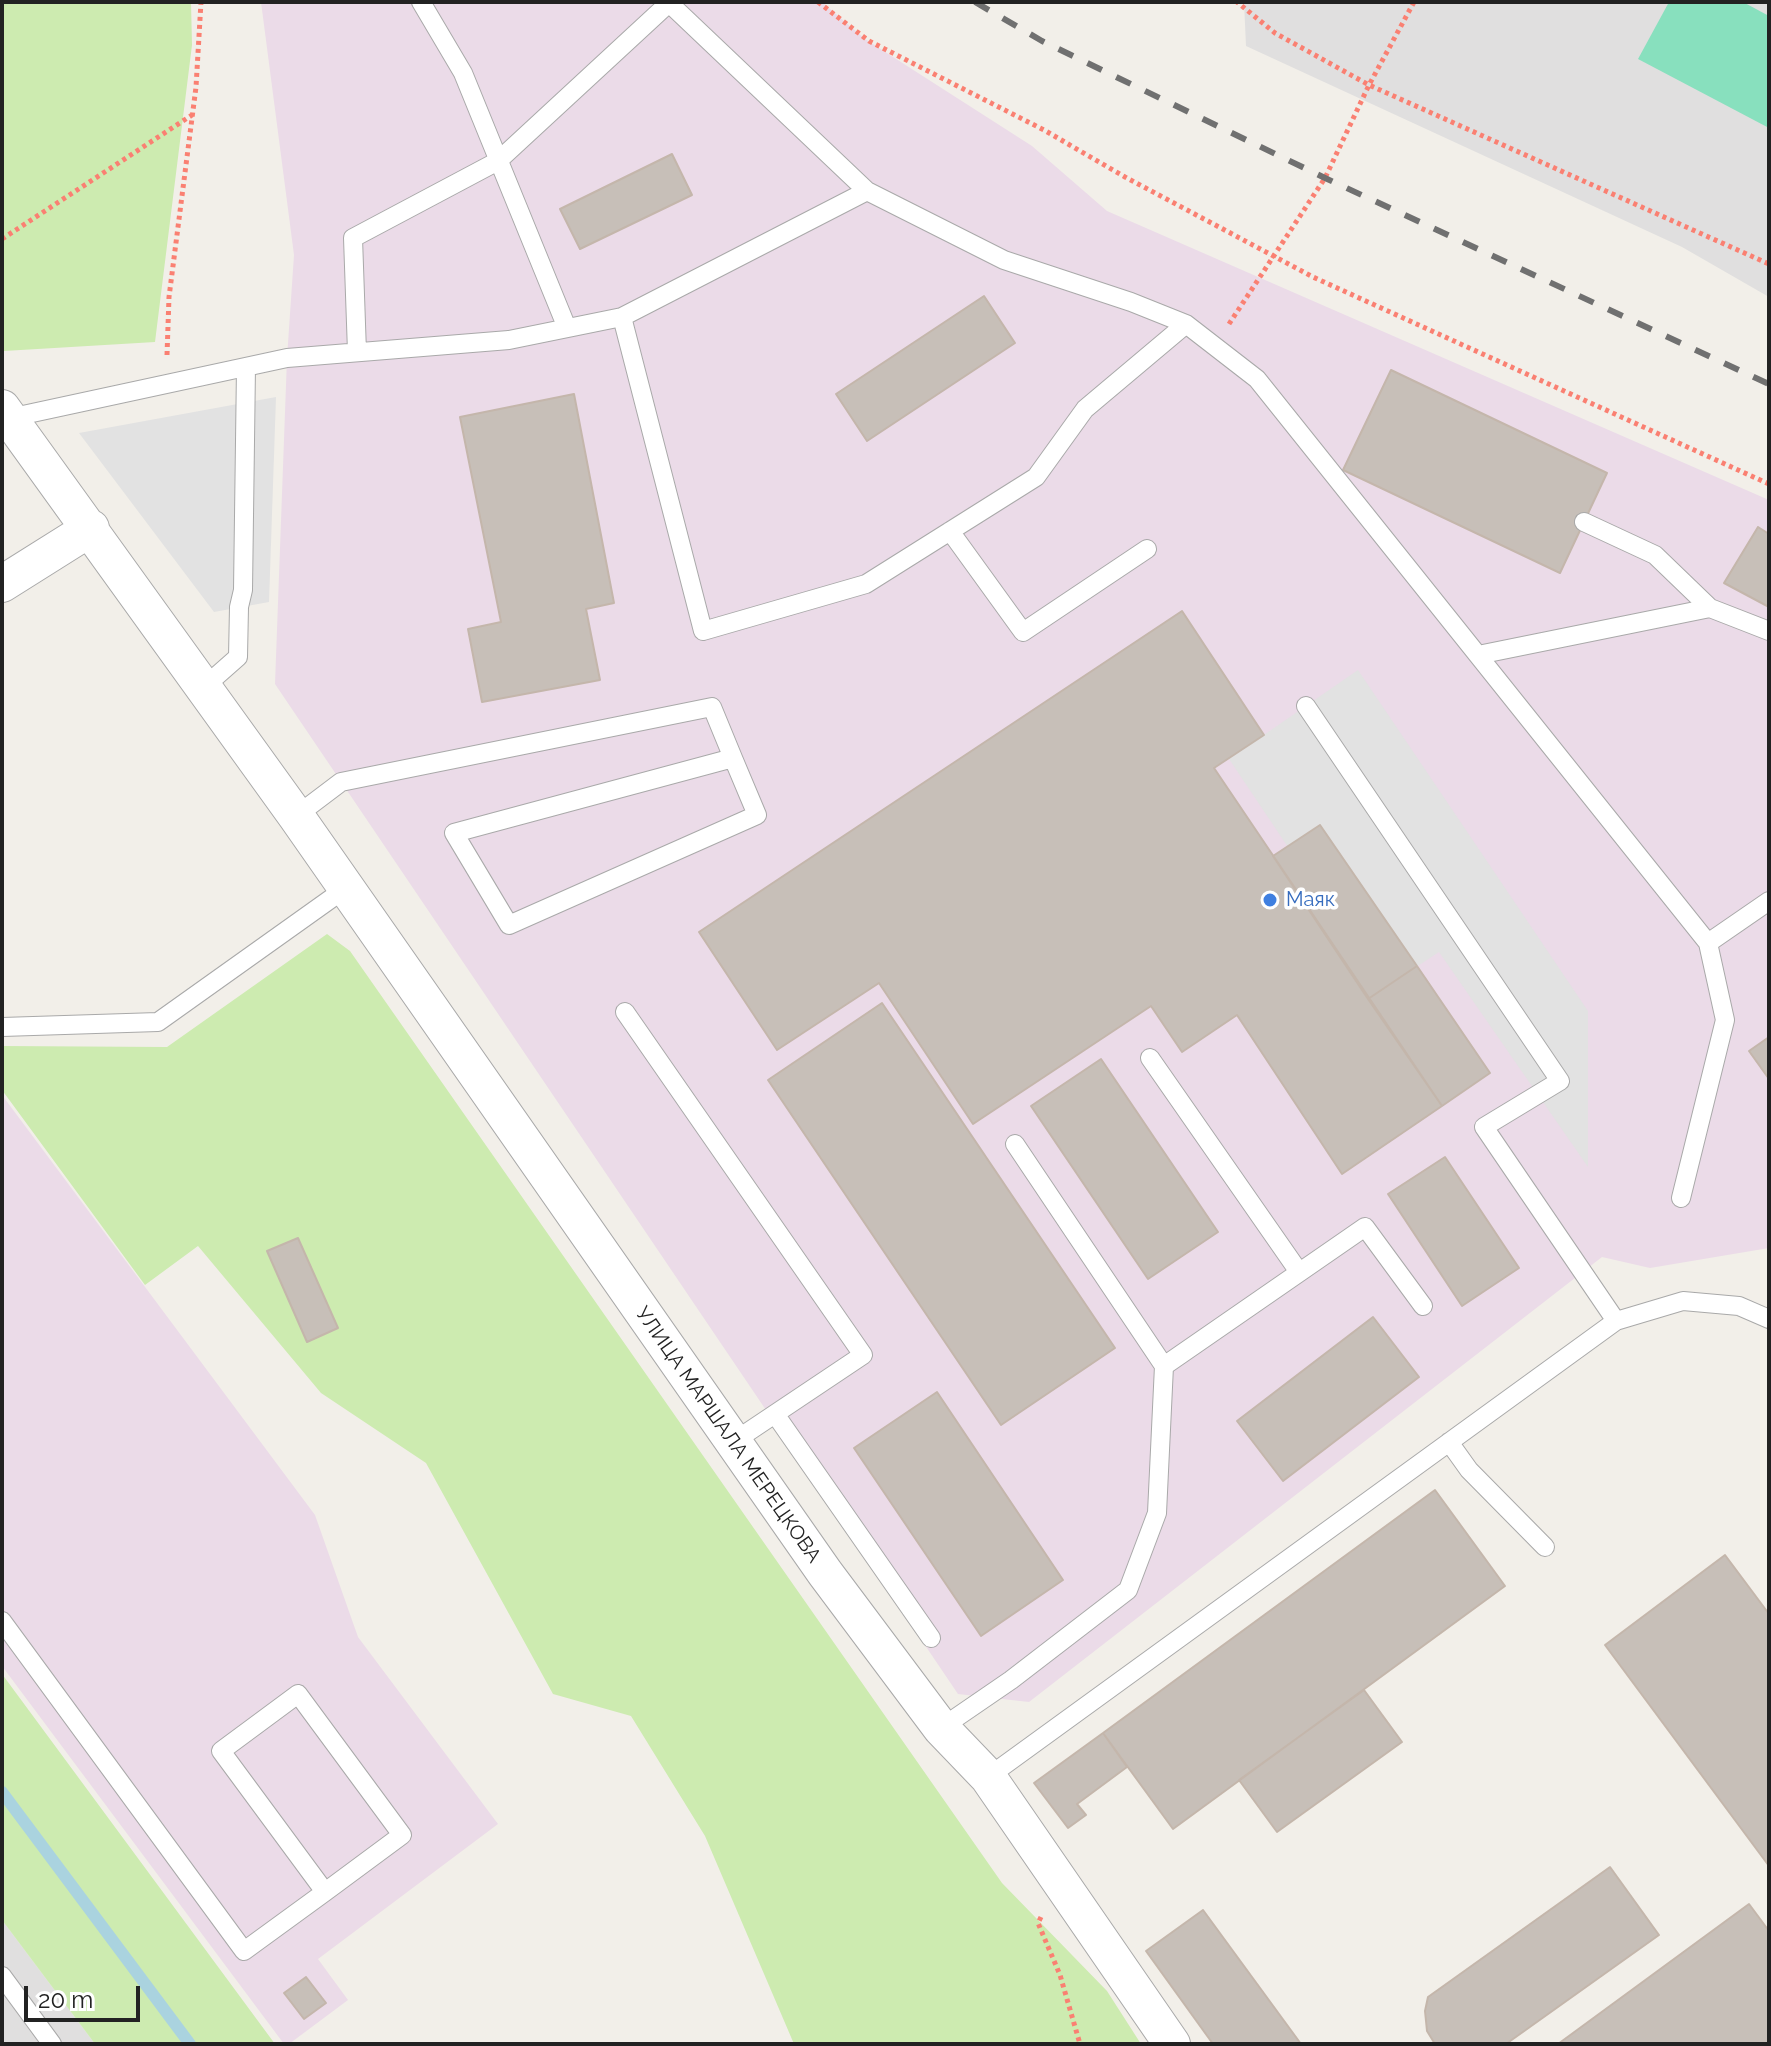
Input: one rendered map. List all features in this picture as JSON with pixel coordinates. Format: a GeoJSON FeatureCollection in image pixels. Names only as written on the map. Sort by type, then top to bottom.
{"type":"FeatureCollection","features":[{"type":"Feature","properties":{"kind":"street","name":"УЛИЦА МАРШАЛА МЕРЕЦКОВА"},"geometry":{"type":"LineString","coordinates":[[6,413],[296,816],[825,1573],[941,1728],[988,1777],[1172,2044]]}},
{"type":"Feature","properties":{"kind":"street"},"geometry":{"type":"LineString","coordinates":[[2,584],[91,528]]}},
{"type":"Feature","properties":{"kind":"lane"},"geometry":{"type":"LineString","coordinates":[[421,2],[463,73],[567,328]]}},
{"type":"Feature","properties":{"kind":"lane"},"geometry":{"type":"LineString","coordinates":[[357,352],[353,238],[498,161],[669,2],[867,191],[1004,260],[1131,302],[1186,324],[1257,379],[1708,943],[1725,1020],[1681,1198]]}},
{"type":"Feature","properties":{"kind":"lane"},"geometry":{"type":"LineString","coordinates":[[6,413],[287,358],[509,340],[622,317],[867,191]]}},
{"type":"Feature","properties":{"kind":"lane"},"geometry":{"type":"LineString","coordinates":[[622,317],[703,631],[866,584],[1036,477],[1085,409],[1186,324]]}},
{"type":"Feature","properties":{"kind":"lane"},"geometry":{"type":"LineString","coordinates":[[204,687],[238,657],[239,607],[243,590],[246,367]]}},
{"type":"Feature","properties":{"kind":"lane"},"geometry":{"type":"LineString","coordinates":[[1584,522],[1655,555],[1710,608],[1769,631]]}},
{"type":"Feature","properties":{"kind":"lane"},"geometry":{"type":"LineString","coordinates":[[950,531],[1023,632],[1147,549]]}},
{"type":"Feature","properties":{"kind":"lane"},"geometry":{"type":"LineString","coordinates":[[1478,655],[1710,608]]}},
{"type":"Feature","properties":{"kind":"lane"},"geometry":{"type":"LineString","coordinates":[[1306,706],[1560,1081],[1484,1127],[1616,1321]]}},
{"type":"Feature","properties":{"kind":"lane"},"geometry":{"type":"LineString","coordinates":[[296,816],[341,782],[712,707],[757,815],[509,925],[454,833],[733,758]]}},
{"type":"Feature","properties":{"kind":"lane"},"geometry":{"type":"LineString","coordinates":[[2,1027],[158,1022],[346,888]]}},
{"type":"Feature","properties":{"kind":"lane"},"geometry":{"type":"LineString","coordinates":[[1708,943],[1769,901]]}},
{"type":"Feature","properties":{"kind":"lane"},"geometry":{"type":"LineString","coordinates":[[625,1012],[863,1355],[733,1442]]}},
{"type":"Feature","properties":{"kind":"lane"},"geometry":{"type":"LineString","coordinates":[[1150,1058],[1299,1272]]}},
{"type":"Feature","properties":{"kind":"lane"},"geometry":{"type":"LineString","coordinates":[[941,1728],[1011,1680],[1128,1590],[1157,1513],[1164,1366],[1015,1144]]}},
{"type":"Feature","properties":{"kind":"lane"},"geometry":{"type":"LineString","coordinates":[[1164,1366],[1365,1227],[1423,1306]]}},
{"type":"Feature","properties":{"kind":"lane"},"geometry":{"type":"LineString","coordinates":[[988,1777],[1616,1321],[1683,1301],[1739,1306],[1769,1319]]}},
{"type":"Feature","properties":{"kind":"lane"},"geometry":{"type":"LineString","coordinates":[[775,1414],[931,1638]]}},
{"type":"Feature","properties":{"kind":"lane"},"geometry":{"type":"LineString","coordinates":[[1449,1442],[1469,1470],[1545,1547]]}},
{"type":"Feature","properties":{"kind":"lane"},"geometry":{"type":"LineString","coordinates":[[2,1621],[244,1951],[325,1892],[402,1835],[298,1694],[221,1751],[325,1892]]}},
{"type":"Feature","properties":{"kind":"lane"},"geometry":{"type":"LineString","coordinates":[[2,1976],[52,2044]]}},
{"type":"Feature","properties":{"kind":"path"},"geometry":{"type":"LineString","coordinates":[[165,384],[169,297],[192,114],[201,2]]}},
{"type":"Feature","properties":{"kind":"path"},"geometry":{"type":"LineString","coordinates":[[818,2],[869,41],[1044,130],[1125,177],[1313,277],[1769,484]]}},
{"type":"Feature","properties":{"kind":"path"},"geometry":{"type":"LineString","coordinates":[[1237,2],[1275,33],[1369,85],[1769,264]]}},
{"type":"Feature","properties":{"kind":"path"},"geometry":{"type":"LineString","coordinates":[[1247,294],[1325,178],[1369,85],[1414,2]]}},
{"type":"Feature","properties":{"kind":"path"},"geometry":{"type":"LineString","coordinates":[[2,239],[192,114]]}},
{"type":"Feature","properties":{"kind":"path"},"geometry":{"type":"LineString","coordinates":[[1060,1884],[1038,1923],[1060,1975],[1080,2044]]}},
{"type":"Feature","properties":{"kind":"shaded area"},"geometry":{"type":"Polygon","coordinates":[[[261,2],[822,2],[865,39],[1032,146],[1107,211],[1769,500],[1769,1248],[1650,1268],[1602,1257],[1029,1702],[958,1694],[275,684],[287,358],[294,255],[261,2]]]}},
{"type":"Feature","properties":{"kind":"shaded area"},"geometry":{"type":"Polygon","coordinates":[[[1244,2],[1769,2],[1769,297],[1682,247],[1246,46],[1244,2]]]}},
{"type":"Feature","properties":{"kind":"shaded area"},"geometry":{"type":"Polygon","coordinates":[[[276,397],[269,602],[214,612],[79,433],[276,397]]]}},
{"type":"Feature","properties":{"kind":"shaded area"},"geometry":{"type":"Polygon","coordinates":[[[1358,670],[1588,1011],[1588,1167],[1439,952],[1383,989],[1229,759],[1358,670]]]}},
{"type":"Feature","properties":{"kind":"shaded area"},"geometry":{"type":"Polygon","coordinates":[[[2,1095],[315,1515],[358,1637],[498,1824],[318,1959],[348,2000],[289,2044],[284,2044],[2,1666],[2,1095]]]}},
{"type":"Feature","properties":{"kind":"shaded area"},"geometry":{"type":"Polygon","coordinates":[[[2,1920],[95,2044],[2,2044],[2,1920]]]}},
{"type":"Feature","properties":{"kind":"green space"},"geometry":{"type":"Polygon","coordinates":[[[2,2],[191,2],[192,45],[155,342],[2,349],[2,2]]]}},
{"type":"Feature","properties":{"kind":"green space"},"geometry":{"type":"Polygon","coordinates":[[[1669,2],[1743,2],[1769,16],[1769,128],[1638,59],[1669,2]]]}},
{"type":"Feature","properties":{"kind":"green space"},"geometry":{"type":"Polygon","coordinates":[[[327,934],[350,951],[1002,1883],[1107,1991],[1141,2044],[794,2044],[705,1836],[631,1716],[553,1694],[426,1463],[321,1393],[198,1246],[145,1285],[2,1090],[2,1046],[167,1047],[327,934]]]}},
{"type":"Feature","properties":{"kind":"green space"},"geometry":{"type":"Polygon","coordinates":[[[2,1674],[275,2044],[95,2044],[2,1920],[2,1674]]]}},
{"type":"Feature","properties":{"kind":"building"},"geometry":{"type":"Polygon","coordinates":[[[672,154],[692,195],[580,249],[560,209],[672,154]]]}},
{"type":"Feature","properties":{"kind":"building"},"geometry":{"type":"Polygon","coordinates":[[[984,296],[1015,343],[867,441],[836,394],[984,296]]]}},
{"type":"Feature","properties":{"kind":"building"},"geometry":{"type":"Polygon","coordinates":[[[1391,370],[1607,473],[1560,573],[1343,470],[1391,370]]]}},
{"type":"Feature","properties":{"kind":"building"},"geometry":{"type":"Polygon","coordinates":[[[574,394],[614,603],[586,609],[600,680],[482,702],[468,629],[501,622],[460,417],[574,394]]]}},
{"type":"Feature","properties":{"kind":"building"},"geometry":{"type":"Polygon","coordinates":[[[1758,527],[1769,534],[1769,607],[1724,583],[1758,527]]]}},
{"type":"Feature","properties":{"kind":"building"},"geometry":{"type":"Polygon","coordinates":[[[1182,611],[1264,735],[1214,768],[1442,1106],[1342,1174],[1237,1015],[1182,1052],[1151,1006],[973,1124],[879,983],[777,1050],[699,932],[1182,611]]]}},
{"type":"Feature","properties":{"kind":"building"},"geometry":{"type":"Polygon","coordinates":[[[1320,825],[1417,966],[1368,999],[1273,856],[1320,825]]]}},
{"type":"Feature","properties":{"kind":"building"},"geometry":{"type":"Polygon","coordinates":[[[1417,966],[1490,1073],[1442,1106],[1368,999],[1417,966]]]}},
{"type":"Feature","properties":{"kind":"building"},"geometry":{"type":"Polygon","coordinates":[[[882,1003],[1115,1348],[1001,1425],[768,1080],[882,1003]]]}},
{"type":"Feature","properties":{"kind":"building"},"geometry":{"type":"Polygon","coordinates":[[[1769,1037],[1769,1079],[1749,1051],[1769,1037]]]}},
{"type":"Feature","properties":{"kind":"building"},"geometry":{"type":"Polygon","coordinates":[[[1101,1059],[1218,1232],[1148,1279],[1031,1106],[1101,1059]]]}},
{"type":"Feature","properties":{"kind":"building"},"geometry":{"type":"Polygon","coordinates":[[[1445,1157],[1519,1268],[1462,1306],[1388,1194],[1445,1157]]]}},
{"type":"Feature","properties":{"kind":"building"},"geometry":{"type":"Polygon","coordinates":[[[298,1238],[338,1328],[307,1342],[267,1251],[298,1238]]]}},
{"type":"Feature","properties":{"kind":"building"},"geometry":{"type":"Polygon","coordinates":[[[1373,1317],[1419,1377],[1283,1481],[1237,1421],[1373,1317]]]}},
{"type":"Feature","properties":{"kind":"building"},"geometry":{"type":"Polygon","coordinates":[[[937,1392],[1063,1580],[981,1636],[854,1448],[937,1392]]]}},
{"type":"Feature","properties":{"kind":"building"},"geometry":{"type":"Polygon","coordinates":[[[1435,1490],[1505,1586],[1173,1829],[1103,1733],[1435,1490]]]}},
{"type":"Feature","properties":{"kind":"building"},"geometry":{"type":"Polygon","coordinates":[[[1725,1555],[1769,1614],[1769,1866],[1605,1645],[1725,1555]]]}},
{"type":"Feature","properties":{"kind":"building"},"geometry":{"type":"Polygon","coordinates":[[[1364,1690],[1402,1742],[1277,1832],[1239,1780],[1364,1690]]]}},
{"type":"Feature","properties":{"kind":"building"},"geometry":{"type":"Polygon","coordinates":[[[1103,1733],[1127,1767],[1077,1804],[1086,1815],[1068,1828],[1034,1783],[1103,1733]]]}},
{"type":"Feature","properties":{"kind":"building"},"geometry":{"type":"Polygon","coordinates":[[[1610,1867],[1659,1935],[1506,2044],[1435,2044],[1427,2031],[1425,2011],[1428,1997],[1610,1867]]]}},
{"type":"Feature","properties":{"kind":"building"},"geometry":{"type":"Polygon","coordinates":[[[1749,1904],[1769,1931],[1769,2044],[1558,2044],[1749,1904]]]}},
{"type":"Feature","properties":{"kind":"building"},"geometry":{"type":"Polygon","coordinates":[[[1203,1910],[1301,2044],[1213,2044],[1146,1951],[1203,1910]]]}},
{"type":"Feature","properties":{"kind":"building"},"geometry":{"type":"Polygon","coordinates":[[[306,1977],[326,2003],[304,2019],[284,1993],[306,1977]]]}},
{"type":"Feature","properties":{"kind":"waterway"},"geometry":{"type":"LineString","coordinates":[[2,1792],[190,2044]]}},
{"type":"Feature","properties":{"kind":"railway"},"geometry":{"type":"LineString","coordinates":[[975,2],[1042,41],[1325,178],[1769,384]]}},
{"type":"Feature","properties":{"kind":"place","name":"Маяк"},"geometry":{"type":"Point","coordinates":[1270,900]}}]}
